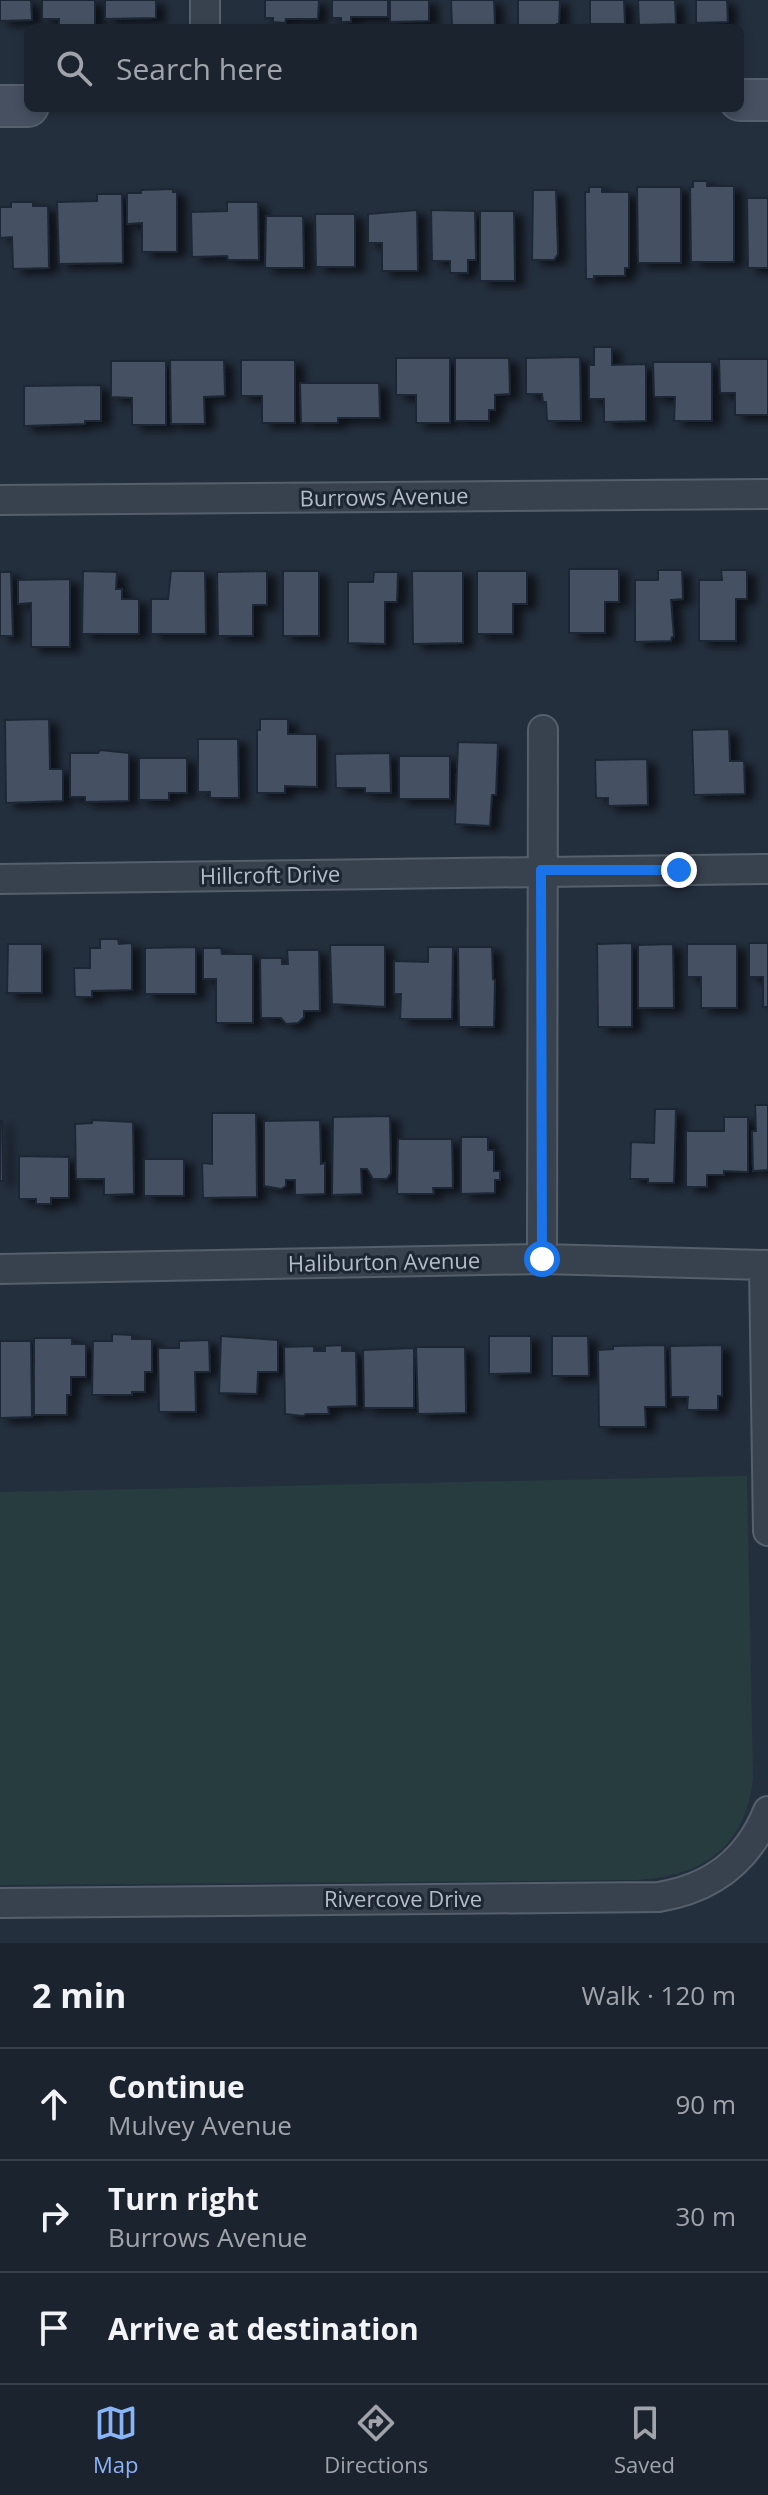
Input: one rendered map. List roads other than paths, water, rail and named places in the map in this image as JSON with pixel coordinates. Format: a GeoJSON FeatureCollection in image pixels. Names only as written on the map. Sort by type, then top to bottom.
{"type":"FeatureCollection","features":[{"type":"Feature","properties":{"kind":"main road"},"geometry":{"type":"LineString","coordinates":[[744,100],[768,100]]}},
{"type":"Feature","properties":{"kind":"main road"},"geometry":{"type":"LineString","coordinates":[[0,106],[24,106]]}},
{"type":"Feature","properties":{"kind":"street"},"geometry":{"type":"LineString","coordinates":[[205,0],[205,24]]}},
{"type":"Feature","properties":{"kind":"street","name":"Burrows Avenue"},"geometry":{"type":"LineString","coordinates":[[0,500],[768,494]]}},
{"type":"Feature","properties":{"kind":"street"},"geometry":{"type":"LineString","coordinates":[[542,1259],[543,730]]}},
{"type":"Feature","properties":{"kind":"street"},"geometry":{"type":"LineString","coordinates":[[541,870],[768,869]]}},
{"type":"Feature","properties":{"kind":"street","name":"Hillcroft Drive"},"geometry":{"type":"LineString","coordinates":[[0,879],[541,870]]}},
{"type":"Feature","properties":{"kind":"street","name":"Haliburton Avenue"},"geometry":{"type":"LineString","coordinates":[[0,1269],[542,1259],[766,1265]]}},
{"type":"Feature","properties":{"kind":"street"},"geometry":{"type":"LineString","coordinates":[[766,1265],[768,1531]]}},
{"type":"Feature","properties":{"kind":"street","name":"Rivercove Drive"},"geometry":{"type":"LineString","coordinates":[[0,1903],[659,1897],[692,1889],[731,1867],[760,1831],[768,1811]]}}]}
